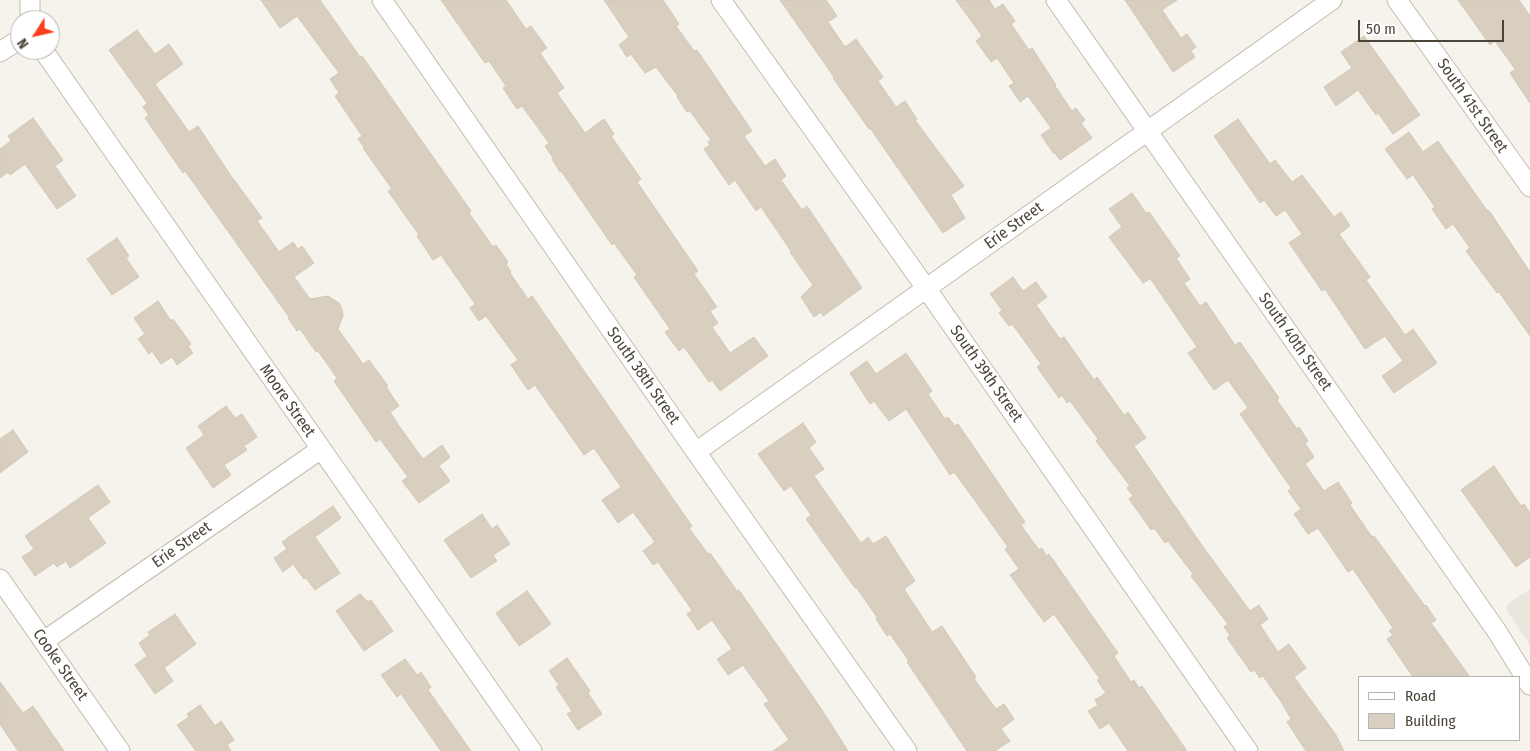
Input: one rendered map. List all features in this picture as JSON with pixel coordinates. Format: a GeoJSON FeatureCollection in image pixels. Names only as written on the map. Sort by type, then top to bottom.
{"type":"FeatureCollection","features":[{"type":"Feature","properties":{"kind":"street","name":"South 38th Street"},"geometry":{"type":"LineString","coordinates":[[382,0],[696,452],[907,751]]}},
{"type":"Feature","properties":{"kind":"street","name":"South 39th Street"},"geometry":{"type":"LineString","coordinates":[[721,0],[926,288],[1248,751]]}},
{"type":"Feature","properties":{"kind":"street","name":"South 40th Street"},"geometry":{"type":"LineString","coordinates":[[1056,0],[1494,626],[1530,686]]}},
{"type":"Feature","properties":{"kind":"street","name":"Erie Street"},"geometry":{"type":"LineString","coordinates":[[696,452],[1332,0]]}},
{"type":"Feature","properties":{"kind":"street","name":"South 41st Street"},"geometry":{"type":"LineString","coordinates":[[1397,0],[1530,187]]}},
{"type":"Feature","properties":{"kind":"street","name":"Moore Street"},"geometry":{"type":"LineString","coordinates":[[50,60],[532,751]]}},
{"type":"Feature","properties":{"kind":"street","name":"Erie Street"},"geometry":{"type":"LineString","coordinates":[[44,641],[321,449]]}},
{"type":"Feature","properties":{"kind":"street","name":"Cooke Street"},"geometry":{"type":"LineString","coordinates":[[0,579],[120,751]]}},
{"type":"Feature","properties":{"kind":"shaded area"},"geometry":{"type":"Polygon","coordinates":[[[1530,589],[1530,645],[1507,608],[1509,603],[1530,589]]]}},
{"type":"Feature","properties":{"kind":"building"},"geometry":{"type":"Polygon","coordinates":[[[261,0],[320,0],[360,57],[362,56],[471,211],[469,213],[493,247],[496,245],[508,262],[506,264],[510,273],[528,299],[532,296],[692,526],[689,528],[708,554],[710,553],[737,591],[739,590],[848,751],[773,751],[789,740],[764,704],[769,701],[743,665],[728,675],[717,659],[732,649],[712,620],[698,630],[687,614],[692,610],[658,562],[653,565],[643,551],[655,542],[633,512],[618,523],[602,500],[621,487],[594,448],[584,455],[535,385],[528,390],[511,365],[518,360],[486,316],[479,321],[470,308],[475,304],[441,255],[433,260],[417,236],[419,235],[388,191],[392,189],[363,148],[358,139],[362,136],[335,96],[339,93],[330,79],[339,73],[297,16],[280,28],[261,0]]]}},
{"type":"Feature","properties":{"kind":"building"},"geometry":{"type":"Polygon","coordinates":[[[441,0],[506,0],[526,29],[531,26],[547,48],[540,53],[564,88],[557,93],[585,133],[604,119],[614,134],[611,136],[641,179],[637,182],[698,271],[694,274],[717,307],[710,311],[718,323],[712,327],[730,353],[754,337],[768,356],[720,391],[712,380],[709,382],[684,347],[679,351],[665,332],[670,329],[634,277],[637,275],[614,243],[612,245],[560,172],[545,146],[549,143],[522,106],[517,109],[503,88],[506,86],[489,61],[485,63],[441,0]]]}},
{"type":"Feature","properties":{"kind":"building"},"geometry":{"type":"Polygon","coordinates":[[[604,0],[663,0],[679,24],[676,26],[694,51],[697,50],[752,131],[744,136],[765,166],[775,159],[786,176],[781,180],[802,210],[807,206],[862,288],[823,316],[821,312],[814,317],[801,297],[813,285],[791,251],[761,207],[756,211],[735,180],[729,185],[704,149],[710,145],[708,142],[711,140],[690,111],[687,112],[678,96],[656,67],[645,73],[631,54],[627,57],[619,45],[629,37],[604,0]]]}},
{"type":"Feature","properties":{"kind":"building"},"geometry":{"type":"Polygon","coordinates":[[[780,0],[826,0],[837,16],[828,22],[845,47],[856,39],[883,77],[878,81],[896,107],[905,101],[917,119],[915,120],[964,186],[951,195],[965,218],[943,233],[780,0]]]}},
{"type":"Feature","properties":{"kind":"building"},"geometry":{"type":"Polygon","coordinates":[[[956,0],[989,0],[995,9],[1003,4],[1015,21],[1011,24],[1029,50],[1032,48],[1072,111],[1076,108],[1085,120],[1081,123],[1092,138],[1060,160],[1054,154],[1041,135],[1051,128],[1028,96],[1020,102],[1009,86],[1014,83],[997,58],[991,62],[976,41],[982,36],[956,0]]]}},
{"type":"Feature","properties":{"kind":"building"},"geometry":{"type":"Polygon","coordinates":[[[1125,0],[1177,0],[1162,10],[1181,38],[1187,34],[1196,47],[1191,51],[1195,57],[1173,72],[1125,0]]]}},
{"type":"Feature","properties":{"kind":"building"},"geometry":{"type":"Polygon","coordinates":[[[1458,0],[1519,0],[1530,16],[1530,103],[1510,73],[1515,69],[1495,41],[1490,45],[1458,0]]]}},
{"type":"Feature","properties":{"kind":"building"},"geometry":{"type":"Polygon","coordinates":[[[137,30],[155,54],[169,44],[183,64],[155,84],[189,132],[198,126],[262,218],[257,221],[279,252],[293,242],[298,249],[302,246],[314,263],[294,277],[310,299],[328,296],[339,303],[343,316],[338,329],[363,364],[369,360],[388,386],[386,387],[399,406],[390,412],[423,459],[442,445],[450,457],[439,466],[450,481],[419,503],[402,481],[408,477],[380,439],[376,442],[334,381],[337,378],[318,351],[316,352],[300,329],[297,331],[185,171],[183,173],[145,118],[149,115],[143,107],[147,103],[109,50],[137,30]]]}},
{"type":"Feature","properties":{"kind":"building"},"geometry":{"type":"Polygon","coordinates":[[[1364,36],[1420,115],[1393,134],[1358,90],[1336,106],[1324,87],[1352,68],[1341,52],[1364,36]]]}},
{"type":"Feature","properties":{"kind":"building"},"geometry":{"type":"Polygon","coordinates":[[[33,118],[63,160],[55,166],[76,196],[57,209],[25,164],[10,175],[8,172],[0,178],[0,149],[11,141],[8,136],[33,118]]]}},
{"type":"Feature","properties":{"kind":"building"},"geometry":{"type":"Polygon","coordinates":[[[1238,119],[1270,164],[1275,160],[1292,182],[1302,175],[1334,217],[1341,212],[1350,226],[1339,234],[1370,277],[1366,280],[1405,335],[1413,329],[1437,363],[1394,393],[1382,376],[1403,361],[1385,336],[1365,349],[1325,289],[1322,291],[1289,243],[1302,234],[1285,210],[1276,216],[1264,200],[1260,203],[1214,136],[1238,119]]]}},
{"type":"Feature","properties":{"kind":"building"},"geometry":{"type":"Polygon","coordinates":[[[1409,132],[1423,152],[1438,141],[1490,212],[1530,272],[1530,336],[1499,292],[1497,293],[1466,251],[1470,248],[1453,224],[1446,229],[1432,209],[1435,207],[1413,175],[1407,179],[1385,149],[1409,132]]]}},
{"type":"Feature","properties":{"kind":"building"},"geometry":{"type":"Polygon","coordinates":[[[1132,193],[1146,213],[1149,212],[1180,256],[1176,258],[1190,279],[1184,283],[1200,306],[1206,302],[1235,345],[1240,342],[1279,398],[1277,400],[1297,429],[1299,427],[1308,441],[1305,443],[1314,457],[1305,464],[1324,491],[1338,482],[1352,503],[1350,505],[1372,537],[1374,536],[1426,605],[1436,620],[1431,623],[1469,676],[1412,676],[1387,639],[1393,635],[1389,631],[1393,628],[1353,569],[1348,572],[1318,528],[1308,534],[1294,514],[1301,509],[1288,491],[1291,488],[1240,414],[1248,408],[1228,380],[1214,390],[1188,353],[1197,347],[1152,281],[1150,279],[1143,283],[1109,237],[1122,227],[1109,209],[1132,193]]]}},
{"type":"Feature","properties":{"kind":"building"},"geometry":{"type":"Polygon","coordinates":[[[117,238],[129,256],[126,258],[139,277],[112,295],[87,259],[117,238]]]}},
{"type":"Feature","properties":{"kind":"building"},"geometry":{"type":"Polygon","coordinates":[[[1013,277],[1023,291],[1036,282],[1047,297],[1036,305],[1060,339],[1064,337],[1094,380],[1097,377],[1124,415],[1128,412],[1146,438],[1134,446],[1201,544],[1250,611],[1259,605],[1268,619],[1260,625],[1278,652],[1289,644],[1306,668],[1294,677],[1336,735],[1344,751],[1306,751],[1287,722],[1291,719],[1282,703],[1263,676],[1260,678],[1254,670],[1251,672],[1227,638],[1230,635],[1224,627],[1228,624],[1191,576],[1193,574],[1168,541],[1165,543],[1154,528],[1151,530],[1129,499],[1133,496],[1127,488],[1130,486],[1096,441],[1098,439],[1070,401],[1067,403],[1062,395],[1059,398],[1037,367],[1041,364],[1012,324],[1009,326],[999,313],[1002,310],[990,294],[1013,277]]]}},
{"type":"Feature","properties":{"kind":"building"},"geometry":{"type":"Polygon","coordinates":[[[158,301],[171,321],[173,319],[191,344],[188,346],[193,353],[177,365],[172,357],[161,364],[152,351],[149,354],[138,339],[145,334],[134,318],[158,301]]]}},
{"type":"Feature","properties":{"kind":"building"},"geometry":{"type":"Polygon","coordinates":[[[906,353],[932,391],[928,394],[945,419],[948,417],[955,426],[958,424],[1025,522],[1021,525],[1039,550],[1042,548],[1046,556],[1049,554],[1118,653],[1114,656],[1131,682],[1134,680],[1139,688],[1142,686],[1187,751],[1128,751],[1109,723],[1100,729],[1088,711],[1098,705],[1095,700],[1106,693],[1097,680],[1100,679],[1054,614],[1044,622],[1010,575],[1019,569],[1005,549],[1008,547],[954,472],[950,475],[906,409],[889,421],[874,401],[870,404],[850,373],[867,361],[876,374],[906,353]]]}},
{"type":"Feature","properties":{"kind":"building"},"geometry":{"type":"Polygon","coordinates":[[[226,406],[235,418],[242,414],[257,437],[244,446],[247,450],[224,465],[231,475],[213,488],[186,448],[204,435],[198,426],[226,406]]]}},
{"type":"Feature","properties":{"kind":"building"},"geometry":{"type":"Polygon","coordinates":[[[803,423],[816,442],[809,448],[824,469],[814,476],[861,543],[868,537],[873,544],[886,536],[915,581],[904,589],[932,632],[942,626],[976,677],[974,679],[996,709],[1004,704],[1014,719],[1001,729],[1010,741],[995,751],[967,751],[907,662],[909,661],[890,634],[887,636],[876,619],[877,617],[806,519],[811,515],[791,486],[784,491],[758,454],[803,423]]]}},
{"type":"Feature","properties":{"kind":"building"},"geometry":{"type":"Polygon","coordinates":[[[13,430],[28,452],[0,473],[0,439],[13,430]]]}},
{"type":"Feature","properties":{"kind":"building"},"geometry":{"type":"Polygon","coordinates":[[[1494,466],[1521,506],[1524,504],[1530,513],[1530,557],[1516,567],[1461,490],[1494,466]]]}},
{"type":"Feature","properties":{"kind":"building"},"geometry":{"type":"Polygon","coordinates":[[[98,485],[110,502],[88,518],[106,543],[70,568],[66,561],[57,567],[54,563],[35,576],[22,557],[34,549],[25,536],[98,485]]]}},
{"type":"Feature","properties":{"kind":"building"},"geometry":{"type":"Polygon","coordinates":[[[333,506],[341,518],[315,537],[340,573],[315,590],[293,564],[283,572],[274,558],[287,549],[282,542],[333,506]]]}},
{"type":"Feature","properties":{"kind":"building"},"geometry":{"type":"Polygon","coordinates":[[[482,514],[492,529],[497,525],[510,544],[493,555],[497,561],[471,578],[444,540],[482,514]]]}},
{"type":"Feature","properties":{"kind":"building"},"geometry":{"type":"Polygon","coordinates":[[[527,591],[551,624],[519,646],[496,613],[527,591]]]}},
{"type":"Feature","properties":{"kind":"building"},"geometry":{"type":"Polygon","coordinates":[[[360,594],[368,602],[371,600],[393,631],[364,651],[336,611],[360,594]]]}},
{"type":"Feature","properties":{"kind":"building"},"geometry":{"type":"Polygon","coordinates":[[[175,614],[196,644],[164,668],[173,681],[155,694],[135,665],[147,656],[139,643],[150,635],[148,632],[175,614]]]}},
{"type":"Feature","properties":{"kind":"building"},"geometry":{"type":"Polygon","coordinates":[[[567,658],[590,691],[588,693],[602,714],[578,730],[567,714],[572,711],[556,687],[559,685],[549,671],[567,658]]]}},
{"type":"Feature","properties":{"kind":"building"},"geometry":{"type":"Polygon","coordinates":[[[405,659],[417,675],[421,672],[431,687],[428,690],[471,751],[441,751],[401,694],[397,697],[381,675],[405,659]]]}},
{"type":"Feature","properties":{"kind":"building"},"geometry":{"type":"Polygon","coordinates":[[[0,682],[23,713],[33,706],[64,751],[18,751],[0,724],[0,682]]]}},
{"type":"Feature","properties":{"kind":"building"},"geometry":{"type":"Polygon","coordinates":[[[200,705],[215,726],[221,721],[234,740],[227,745],[231,751],[196,751],[177,725],[189,717],[187,714],[200,705]]]}}]}
